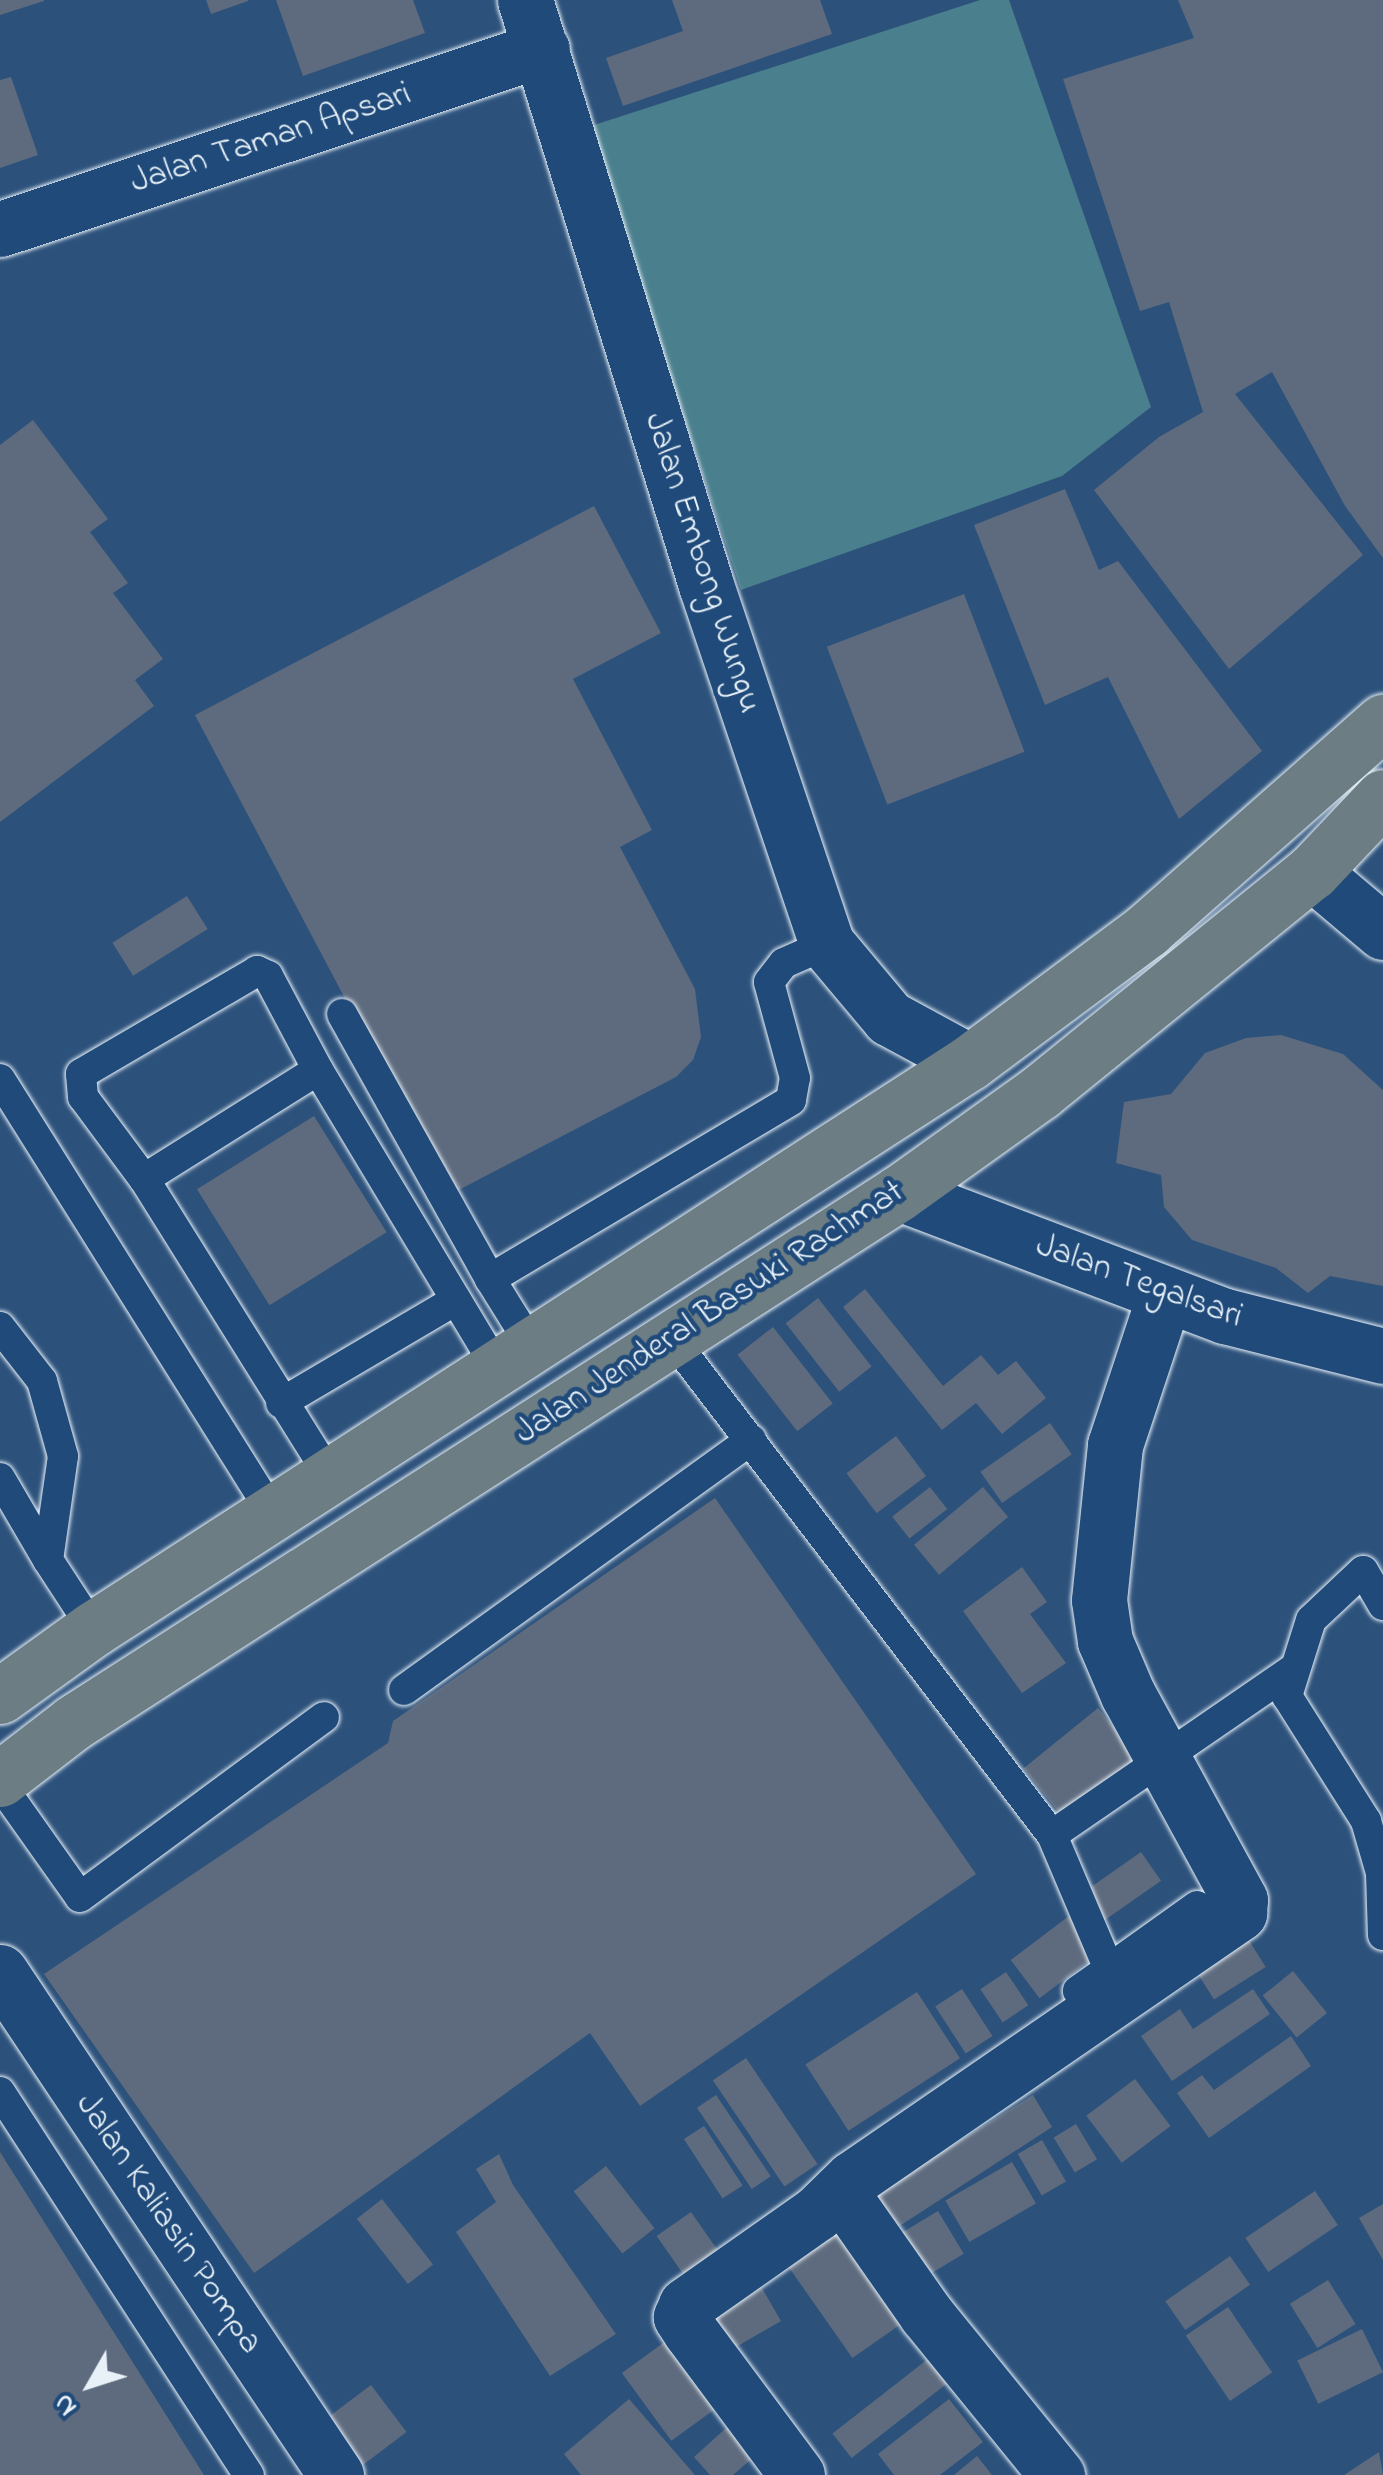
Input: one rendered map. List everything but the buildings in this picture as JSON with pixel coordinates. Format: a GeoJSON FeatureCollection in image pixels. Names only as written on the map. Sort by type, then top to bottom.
{"type":"FeatureCollection","features":[{"type":"Feature","properties":{"kind":"main road","name":"Jalan Jenderal Basuki Rachmat"},"geometry":{"type":"LineString","coordinates":[[0,1695],[93,1629],[970,1062],[1147,930],[1383,722]]}},
{"type":"Feature","properties":{"kind":"main road","name":"Jalan Jenderal Basuki Rachmat"},"geometry":{"type":"LineString","coordinates":[[0,1782],[91,1712],[899,1193],[1040,1092],[1312,872],[1383,798]]}},
{"type":"Feature","properties":{"kind":"street","name":"Jalan Taman Apsari"},"geometry":{"type":"LineString","coordinates":[[0,228],[534,24]]}},
{"type":"Feature","properties":{"kind":"street","name":"Jalan Embong Wungu"},"geometry":{"type":"LineString","coordinates":[[534,24],[706,585],[827,944],[889,1018],[970,1062]]}},
{"type":"Feature","properties":{"kind":"street"},"geometry":{"type":"LineString","coordinates":[[1312,872],[1383,932]]}},
{"type":"Feature","properties":{"kind":"street","name":"Jalan Tegalsari"},"geometry":{"type":"LineString","coordinates":[[899,1193],[1225,1316],[1383,1356]]}},
{"type":"Feature","properties":{"kind":"street"},"geometry":{"type":"LineString","coordinates":[[797,2475],[690,2332],[681,2317],[686,2305],[840,2190],[1239,1913],[1240,1900],[1105,1641],[1099,1600],[1115,1445],[1165,1294]]}},
{"type":"Feature","properties":{"kind":"street","name":"Jalan Kaliasin Pompa"},"geometry":{"type":"LineString","coordinates":[[0,1972],[336,2475]]}},
{"type":"Feature","properties":{"kind":"street"},"geometry":{"type":"LineString","coordinates":[[840,2190],[926,2314],[1057,2475]]}},
{"type":"Feature","properties":{"kind":"lane"},"geometry":{"type":"LineString","coordinates":[[490,1279],[791,1100],[795,1078],[769,982],[784,963],[827,944]]}},
{"type":"Feature","properties":{"kind":"lane"},"geometry":{"type":"LineString","coordinates":[[330,1478],[144,1179],[82,1097],[80,1074],[258,971],[268,976],[318,1070],[456,1300],[515,1359]]}},
{"type":"Feature","properties":{"kind":"lane"},"geometry":{"type":"LineString","coordinates":[[342,1014],[490,1279],[515,1359]]}},
{"type":"Feature","properties":{"kind":"lane"},"geometry":{"type":"LineString","coordinates":[[144,1179],[318,1070]]}},
{"type":"Feature","properties":{"kind":"lane"},"geometry":{"type":"LineString","coordinates":[[0,1079],[274,1514]]}},
{"type":"Feature","properties":{"kind":"lane"},"geometry":{"type":"LineString","coordinates":[[282,1403],[456,1300]]}},
{"type":"Feature","properties":{"kind":"lane"},"geometry":{"type":"LineString","coordinates":[[0,1326],[42,1381],[63,1456],[48,1560]]}},
{"type":"Feature","properties":{"kind":"lane"},"geometry":{"type":"LineString","coordinates":[[673,1340],[1052,1835],[1109,1969]]}},
{"type":"Feature","properties":{"kind":"lane"},"geometry":{"type":"LineString","coordinates":[[404,1690],[752,1440]]}},
{"type":"Feature","properties":{"kind":"lane"},"geometry":{"type":"LineString","coordinates":[[0,1478],[93,1629]]}},
{"type":"Feature","properties":{"kind":"lane"},"geometry":{"type":"LineString","coordinates":[[1383,1605],[1363,1571],[1312,1620],[1292,1670],[1287,1696],[1292,1710],[1366,1820],[1376,1848],[1383,1935]]}},
{"type":"Feature","properties":{"kind":"lane"},"geometry":{"type":"LineString","coordinates":[[1052,1835],[1292,1670]]}},
{"type":"Feature","properties":{"kind":"lane"},"geometry":{"type":"LineString","coordinates":[[0,1782],[80,1896],[324,1717]]}},
{"type":"Feature","properties":{"kind":"lane"},"geometry":{"type":"LineString","coordinates":[[886,2131],[1197,1906]]}},
{"type":"Feature","properties":{"kind":"lane"},"geometry":{"type":"LineString","coordinates":[[0,2092],[249,2475]]}},
{"type":"Feature","properties":{"kind":"green space"},"geometry":{"type":"Polygon","coordinates":[[[980,0],[1009,0],[1151,407],[1062,476],[741,590],[588,127],[980,0]]]}}]}
